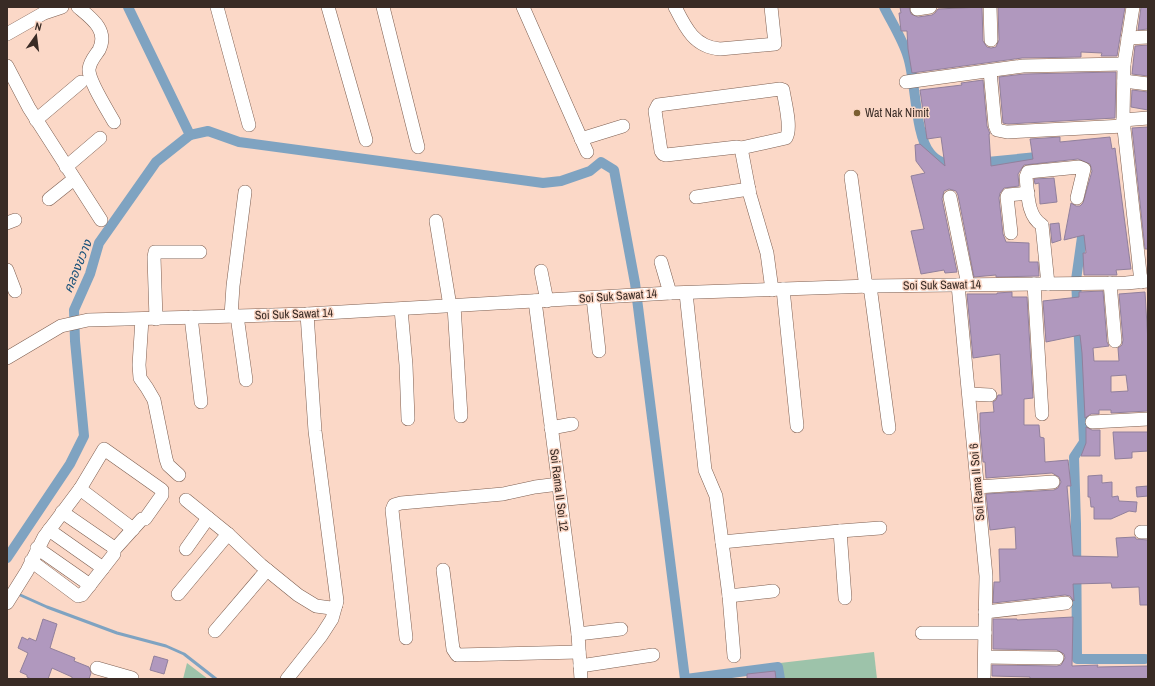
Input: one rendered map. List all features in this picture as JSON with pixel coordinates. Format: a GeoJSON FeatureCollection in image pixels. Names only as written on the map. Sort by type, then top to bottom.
{"type":"FeatureCollection","features":[{"type":"Feature","properties":{"kind":"street"},"geometry":{"type":"LineString","coordinates":[[7,34],[43,10],[62,7]]}},
{"type":"Feature","properties":{"kind":"street"},"geometry":{"type":"LineString","coordinates":[[78,7],[93,19],[101,30],[102,36],[100,46],[92,60],[89,70],[91,79],[114,122]]}},
{"type":"Feature","properties":{"kind":"street"},"geometry":{"type":"LineString","coordinates":[[217,7],[249,125]]}},
{"type":"Feature","properties":{"kind":"street"},"geometry":{"type":"LineString","coordinates":[[328,7],[366,140]]}},
{"type":"Feature","properties":{"kind":"street"},"geometry":{"type":"LineString","coordinates":[[383,7],[418,147]]}},
{"type":"Feature","properties":{"kind":"street"},"geometry":{"type":"LineString","coordinates":[[523,7],[587,152]]}},
{"type":"Feature","properties":{"kind":"street"},"geometry":{"type":"LineString","coordinates":[[675,7],[683,24],[697,42],[711,49],[775,44],[771,7]]}},
{"type":"Feature","properties":{"kind":"street"},"geometry":{"type":"LineString","coordinates":[[990,7],[991,40]]}},
{"type":"Feature","properties":{"kind":"street"},"geometry":{"type":"LineString","coordinates":[[1133,7],[1124,64],[1123,123],[1144,282]]}},
{"type":"Feature","properties":{"kind":"street"},"geometry":{"type":"LineString","coordinates":[[1128,38],[1148,37]]}},
{"type":"Feature","properties":{"kind":"street"},"geometry":{"type":"LineString","coordinates":[[910,81],[1022,66],[1124,64]]}},
{"type":"Feature","properties":{"kind":"street"},"geometry":{"type":"LineString","coordinates":[[7,66],[36,120],[101,220]]}},
{"type":"Feature","properties":{"kind":"street"},"geometry":{"type":"LineString","coordinates":[[990,71],[994,125],[997,130],[1007,132],[1123,123],[1148,118]]}},
{"type":"Feature","properties":{"kind":"street"},"geometry":{"type":"LineString","coordinates":[[36,120],[81,82]]}},
{"type":"Feature","properties":{"kind":"street"},"geometry":{"type":"LineString","coordinates":[[1124,82],[1148,84]]}},
{"type":"Feature","properties":{"kind":"street"},"geometry":{"type":"LineString","coordinates":[[780,89],[783,90],[789,133],[786,138],[741,148],[738,147],[666,155],[662,154],[655,111],[658,105],[780,89]]}},
{"type":"Feature","properties":{"kind":"street"},"geometry":{"type":"LineString","coordinates":[[581,139],[623,126]]}},
{"type":"Feature","properties":{"kind":"street"},"geometry":{"type":"LineString","coordinates":[[66,167],[100,138]]}},
{"type":"Feature","properties":{"kind":"street"},"geometry":{"type":"LineString","coordinates":[[741,148],[749,189],[777,289],[797,426]]}},
{"type":"Feature","properties":{"kind":"street"},"geometry":{"type":"LineString","coordinates":[[1048,284],[1042,225],[1036,221],[1031,214],[1026,177],[1028,172],[1079,167],[1084,169],[1077,198]]}},
{"type":"Feature","properties":{"kind":"street"},"geometry":{"type":"LineString","coordinates":[[851,177],[889,428]]}},
{"type":"Feature","properties":{"kind":"street"},"geometry":{"type":"LineString","coordinates":[[49,199],[74,179]]}},
{"type":"Feature","properties":{"kind":"street"},"geometry":{"type":"LineString","coordinates":[[696,197],[749,189]]}},
{"type":"Feature","properties":{"kind":"street"},"geometry":{"type":"LineString","coordinates":[[245,192],[233,286],[234,316],[246,380]]}},
{"type":"Feature","properties":{"kind":"street"},"geometry":{"type":"LineString","coordinates":[[1011,233],[1007,197],[1008,195],[1028,193]]}},
{"type":"Feature","properties":{"kind":"street","name":"Soi Rama II Soi 6"},"geometry":{"type":"LineString","coordinates":[[950,197],[963,285],[968,394],[986,576],[984,679]]}},
{"type":"Feature","properties":{"kind":"street"},"geometry":{"type":"LineString","coordinates":[[436,221],[452,306],[461,416]]}},
{"type":"Feature","properties":{"kind":"street"},"geometry":{"type":"LineString","coordinates":[[156,318],[155,252],[200,252]]}},
{"type":"Feature","properties":{"kind":"street"},"geometry":{"type":"LineString","coordinates":[[661,262],[670,293]]}},
{"type":"Feature","properties":{"kind":"street"},"geometry":{"type":"LineString","coordinates":[[7,270],[15,291]]}},
{"type":"Feature","properties":{"kind":"street","name":"Soi Rama II Soi 12"},"geometry":{"type":"LineString","coordinates":[[541,270],[541,301],[551,428],[578,634],[581,672]]}},
{"type":"Feature","properties":{"kind":"street","name":"Soi Suk Sawat 14"},"geometry":{"type":"LineString","coordinates":[[7,358],[61,326],[88,320],[307,314],[686,292],[1144,282]]}},
{"type":"Feature","properties":{"kind":"street"},"geometry":{"type":"LineString","coordinates":[[1110,283],[1115,341]]}},
{"type":"Feature","properties":{"kind":"street"},"geometry":{"type":"LineString","coordinates":[[1034,284],[1042,414]]}},
{"type":"Feature","properties":{"kind":"street"},"geometry":{"type":"LineString","coordinates":[[686,292],[705,470],[716,496],[729,596],[734,656]]}},
{"type":"Feature","properties":{"kind":"street"},"geometry":{"type":"LineString","coordinates":[[593,298],[599,351]]}},
{"type":"Feature","properties":{"kind":"street"},"geometry":{"type":"LineString","coordinates":[[401,309],[406,365],[408,419]]}},
{"type":"Feature","properties":{"kind":"street"},"geometry":{"type":"LineString","coordinates":[[288,679],[332,619],[337,601],[315,431],[307,314]]}},
{"type":"Feature","properties":{"kind":"street"},"geometry":{"type":"LineString","coordinates":[[191,317],[201,402]]}},
{"type":"Feature","properties":{"kind":"street"},"geometry":{"type":"LineString","coordinates":[[142,319],[139,366],[140,378],[148,388],[154,400],[168,465],[179,475]]}},
{"type":"Feature","properties":{"kind":"street"},"geometry":{"type":"LineString","coordinates":[[968,394],[990,395]]}},
{"type":"Feature","properties":{"kind":"street"},"geometry":{"type":"LineString","coordinates":[[1092,422],[1148,419]]}},
{"type":"Feature","properties":{"kind":"street"},"geometry":{"type":"LineString","coordinates":[[551,428],[572,424]]}},
{"type":"Feature","properties":{"kind":"street"},"geometry":{"type":"LineString","coordinates":[[7,603],[29,566],[37,548],[80,489],[104,449],[162,490],[162,495],[149,513],[114,550],[114,554],[82,596],[78,596],[29,566]]}},
{"type":"Feature","properties":{"kind":"street"},"geometry":{"type":"LineString","coordinates":[[977,487],[1053,482]]}},
{"type":"Feature","properties":{"kind":"street"},"geometry":{"type":"LineString","coordinates":[[406,638],[392,510],[394,505],[401,503],[503,494],[534,487],[558,484]]}},
{"type":"Feature","properties":{"kind":"street"},"geometry":{"type":"LineString","coordinates":[[80,489],[133,529]]}},
{"type":"Feature","properties":{"kind":"street"},"geometry":{"type":"LineString","coordinates":[[186,500],[228,534],[267,570],[298,595],[316,606],[331,608],[336,605]]}},
{"type":"Feature","properties":{"kind":"street"},"geometry":{"type":"LineString","coordinates":[[62,512],[113,547],[114,550]]}},
{"type":"Feature","properties":{"kind":"street"},"geometry":{"type":"LineString","coordinates":[[186,549],[208,518]]}},
{"type":"Feature","properties":{"kind":"street"},"geometry":{"type":"LineString","coordinates":[[722,542],[880,528]]}},
{"type":"Feature","properties":{"kind":"street"},"geometry":{"type":"LineString","coordinates":[[50,530],[103,568]]}},
{"type":"Feature","properties":{"kind":"street"},"geometry":{"type":"LineString","coordinates":[[840,531],[845,598]]}},
{"type":"Feature","properties":{"kind":"street"},"geometry":{"type":"LineString","coordinates":[[178,594],[228,534]]}},
{"type":"Feature","properties":{"kind":"street"},"geometry":{"type":"LineString","coordinates":[[37,548],[90,585]]}},
{"type":"Feature","properties":{"kind":"street"},"geometry":{"type":"LineString","coordinates":[[215,631],[267,570]]}},
{"type":"Feature","properties":{"kind":"street"},"geometry":{"type":"LineString","coordinates":[[443,570],[453,648],[456,655],[579,652]]}},
{"type":"Feature","properties":{"kind":"street"},"geometry":{"type":"LineString","coordinates":[[729,596],[773,591]]}},
{"type":"Feature","properties":{"kind":"street"},"geometry":{"type":"LineString","coordinates":[[985,612],[1066,603]]}},
{"type":"Feature","properties":{"kind":"street"},"geometry":{"type":"LineString","coordinates":[[578,634],[622,629]]}},
{"type":"Feature","properties":{"kind":"street"},"geometry":{"type":"LineString","coordinates":[[922,633],[985,633]]}},
{"type":"Feature","properties":{"kind":"street"},"geometry":{"type":"LineString","coordinates":[[581,672],[652,655]]}},
{"type":"Feature","properties":{"kind":"street"},"geometry":{"type":"LineString","coordinates":[[985,657],[1058,658]]}},
{"type":"Feature","properties":{"kind":"street"},"geometry":{"type":"LineString","coordinates":[[97,669],[132,678]]}},
{"type":"Feature","properties":{"kind":"green space"},"geometry":{"type":"Polygon","coordinates":[[[874,652],[877,679],[782,679],[780,663],[874,652]]]}},
{"type":"Feature","properties":{"kind":"green space"},"geometry":{"type":"Polygon","coordinates":[[[187,663],[208,679],[183,679],[187,663]]]}},
{"type":"Feature","properties":{"kind":"building"},"geometry":{"type":"Polygon","coordinates":[[[900,7],[909,7],[911,14],[918,17],[932,15],[938,9],[982,7],[983,41],[987,47],[991,48],[996,47],[999,40],[998,7],[1125,7],[1117,56],[1101,56],[1102,53],[1081,52],[1081,57],[1022,58],[912,73],[907,31],[901,31],[899,13],[901,13],[900,7]]]}},
{"type":"Feature","properties":{"kind":"building"},"geometry":{"type":"Polygon","coordinates":[[[1141,7],[1148,7],[1148,29],[1138,30],[1141,7]]]}},
{"type":"Feature","properties":{"kind":"building"},"geometry":{"type":"Polygon","coordinates":[[[1148,45],[1148,76],[1132,74],[1135,46],[1148,45]]]}},
{"type":"Feature","properties":{"kind":"building"},"geometry":{"type":"Polygon","coordinates":[[[1116,72],[1115,118],[1008,124],[1003,123],[999,77],[1024,74],[1116,72]]]}},
{"type":"Feature","properties":{"kind":"building"},"geometry":{"type":"Polygon","coordinates":[[[983,80],[987,126],[990,134],[991,166],[1033,159],[1030,139],[1060,137],[1060,142],[1110,137],[1112,149],[1115,148],[1131,269],[1116,270],[1117,275],[1084,275],[1083,253],[1086,253],[1084,235],[1064,240],[1071,203],[1076,206],[1080,206],[1083,203],[1092,171],[1090,164],[1078,159],[1024,165],[1018,174],[1019,186],[1004,188],[1000,193],[999,198],[1003,234],[1006,242],[1029,243],[1029,262],[1038,262],[1039,276],[996,277],[996,275],[974,277],[958,195],[956,191],[949,189],[944,191],[942,199],[957,272],[945,273],[944,270],[921,274],[911,231],[924,229],[911,176],[925,173],[916,161],[915,145],[920,144],[945,166],[941,137],[927,139],[920,90],[962,85],[961,83],[983,80]]]}},
{"type":"Feature","properties":{"kind":"building"},"geometry":{"type":"Polygon","coordinates":[[[1132,90],[1148,92],[1148,110],[1131,107],[1132,90]]]}},
{"type":"Feature","properties":{"kind":"building"},"geometry":{"type":"Polygon","coordinates":[[[1148,127],[1148,249],[1145,249],[1132,128],[1148,127]]]}},
{"type":"Feature","properties":{"kind":"building"},"geometry":{"type":"Polygon","coordinates":[[[1054,178],[1057,202],[1040,204],[1039,183],[1035,184],[1034,179],[1054,178]]]}},
{"type":"Feature","properties":{"kind":"building"},"geometry":{"type":"Polygon","coordinates":[[[1059,223],[1061,240],[1052,243],[1050,224],[1059,223]]]}},
{"type":"Feature","properties":{"kind":"building"},"geometry":{"type":"Polygon","coordinates":[[[1103,291],[1107,342],[1109,346],[1093,348],[1094,361],[1119,361],[1118,348],[1122,345],[1123,340],[1119,294],[1145,292],[1148,342],[1148,411],[1111,413],[1111,410],[1099,410],[1099,414],[1091,414],[1085,418],[1080,335],[1046,342],[1043,301],[1079,297],[1079,292],[1103,291]],[[1126,375],[1111,376],[1111,392],[1128,391],[1126,375]]]}},
{"type":"Feature","properties":{"kind":"building"},"geometry":{"type":"Polygon","coordinates":[[[1012,292],[1012,297],[1027,297],[1033,398],[1024,399],[1024,425],[1039,425],[1040,437],[1044,438],[1045,462],[1068,460],[1071,486],[1067,486],[1073,556],[1118,557],[1116,538],[1135,537],[1136,539],[1148,540],[1148,605],[1140,605],[1139,587],[1112,588],[1111,583],[1073,584],[1074,601],[1070,596],[1065,595],[993,603],[994,582],[1000,582],[999,549],[1016,549],[1015,527],[990,530],[986,494],[1054,490],[1058,488],[1061,482],[1059,477],[1052,473],[986,478],[985,462],[983,462],[980,413],[994,412],[993,402],[996,400],[998,395],[1002,395],[1000,354],[973,358],[967,294],[997,294],[1012,292]]]}},
{"type":"Feature","properties":{"kind":"building"},"geometry":{"type":"Polygon","coordinates":[[[1086,427],[1092,430],[1100,430],[1100,456],[1081,456],[1086,443],[1086,427]]]}},
{"type":"Feature","properties":{"kind":"building"},"geometry":{"type":"Polygon","coordinates":[[[1113,432],[1148,432],[1148,451],[1132,452],[1132,458],[1115,459],[1113,432]]]}},
{"type":"Feature","properties":{"kind":"building"},"geometry":{"type":"Polygon","coordinates":[[[1102,475],[1102,483],[1112,482],[1112,497],[1118,496],[1119,501],[1137,502],[1136,512],[1129,511],[1111,519],[1094,519],[1094,507],[1091,507],[1090,497],[1088,497],[1088,476],[1102,475]]]}},
{"type":"Feature","properties":{"kind":"building"},"geometry":{"type":"Polygon","coordinates":[[[1148,486],[1148,496],[1137,497],[1136,487],[1148,486]]]}},
{"type":"Feature","properties":{"kind":"building"},"geometry":{"type":"Polygon","coordinates":[[[1073,617],[1072,666],[1148,666],[1148,679],[1030,679],[1030,677],[992,676],[992,665],[1057,666],[1061,665],[1065,658],[1064,654],[1057,650],[993,649],[993,619],[1017,620],[1073,617]]]}},
{"type":"Feature","properties":{"kind":"building"},"geometry":{"type":"Polygon","coordinates":[[[43,619],[57,624],[50,648],[75,658],[74,661],[89,667],[91,673],[89,679],[72,679],[72,677],[52,668],[48,679],[31,679],[27,677],[27,675],[20,672],[28,653],[18,648],[22,637],[28,640],[29,638],[36,641],[43,619]]]}},
{"type":"Feature","properties":{"kind":"building"},"geometry":{"type":"Polygon","coordinates":[[[154,656],[168,660],[164,674],[150,670],[154,656]]]}},
{"type":"Feature","properties":{"kind":"building"},"geometry":{"type":"Polygon","coordinates":[[[775,671],[776,679],[747,679],[747,674],[775,671]]]}},
{"type":"Feature","properties":{"kind":"waterway","name":"คลองขวาง"},"geometry":{"type":"LineString","coordinates":[[7,558],[70,464],[84,436],[75,341],[74,310],[90,274],[99,243],[156,162],[190,135],[128,7]]}},
{"type":"Feature","properties":{"kind":"waterway"},"geometry":{"type":"LineString","coordinates":[[884,7],[908,57],[921,134],[925,145],[932,156],[946,163],[957,165]]}},
{"type":"Feature","properties":{"kind":"waterway"},"geometry":{"type":"LineString","coordinates":[[190,135],[208,131],[239,142],[543,183],[561,181],[590,171],[601,162],[614,170],[635,283],[685,679]]}},
{"type":"Feature","properties":{"kind":"waterway"},"geometry":{"type":"LineString","coordinates":[[977,163],[1047,156]]}},
{"type":"Feature","properties":{"kind":"waterway"},"geometry":{"type":"LineString","coordinates":[[1084,223],[1076,280],[1084,442],[1074,457],[1077,659],[1145,659]]}},
{"type":"Feature","properties":{"kind":"waterway"},"geometry":{"type":"LineString","coordinates":[[18,594],[47,607],[117,633],[166,646],[184,654],[216,679]]}},
{"type":"Feature","properties":{"kind":"waterway"},"geometry":{"type":"LineString","coordinates":[[686,679],[778,667],[780,679]]}},
{"type":"Feature","properties":{"kind":"place","name":"Wat Nak Nimit"},"geometry":{"type":"Point","coordinates":[857,113]}}]}
